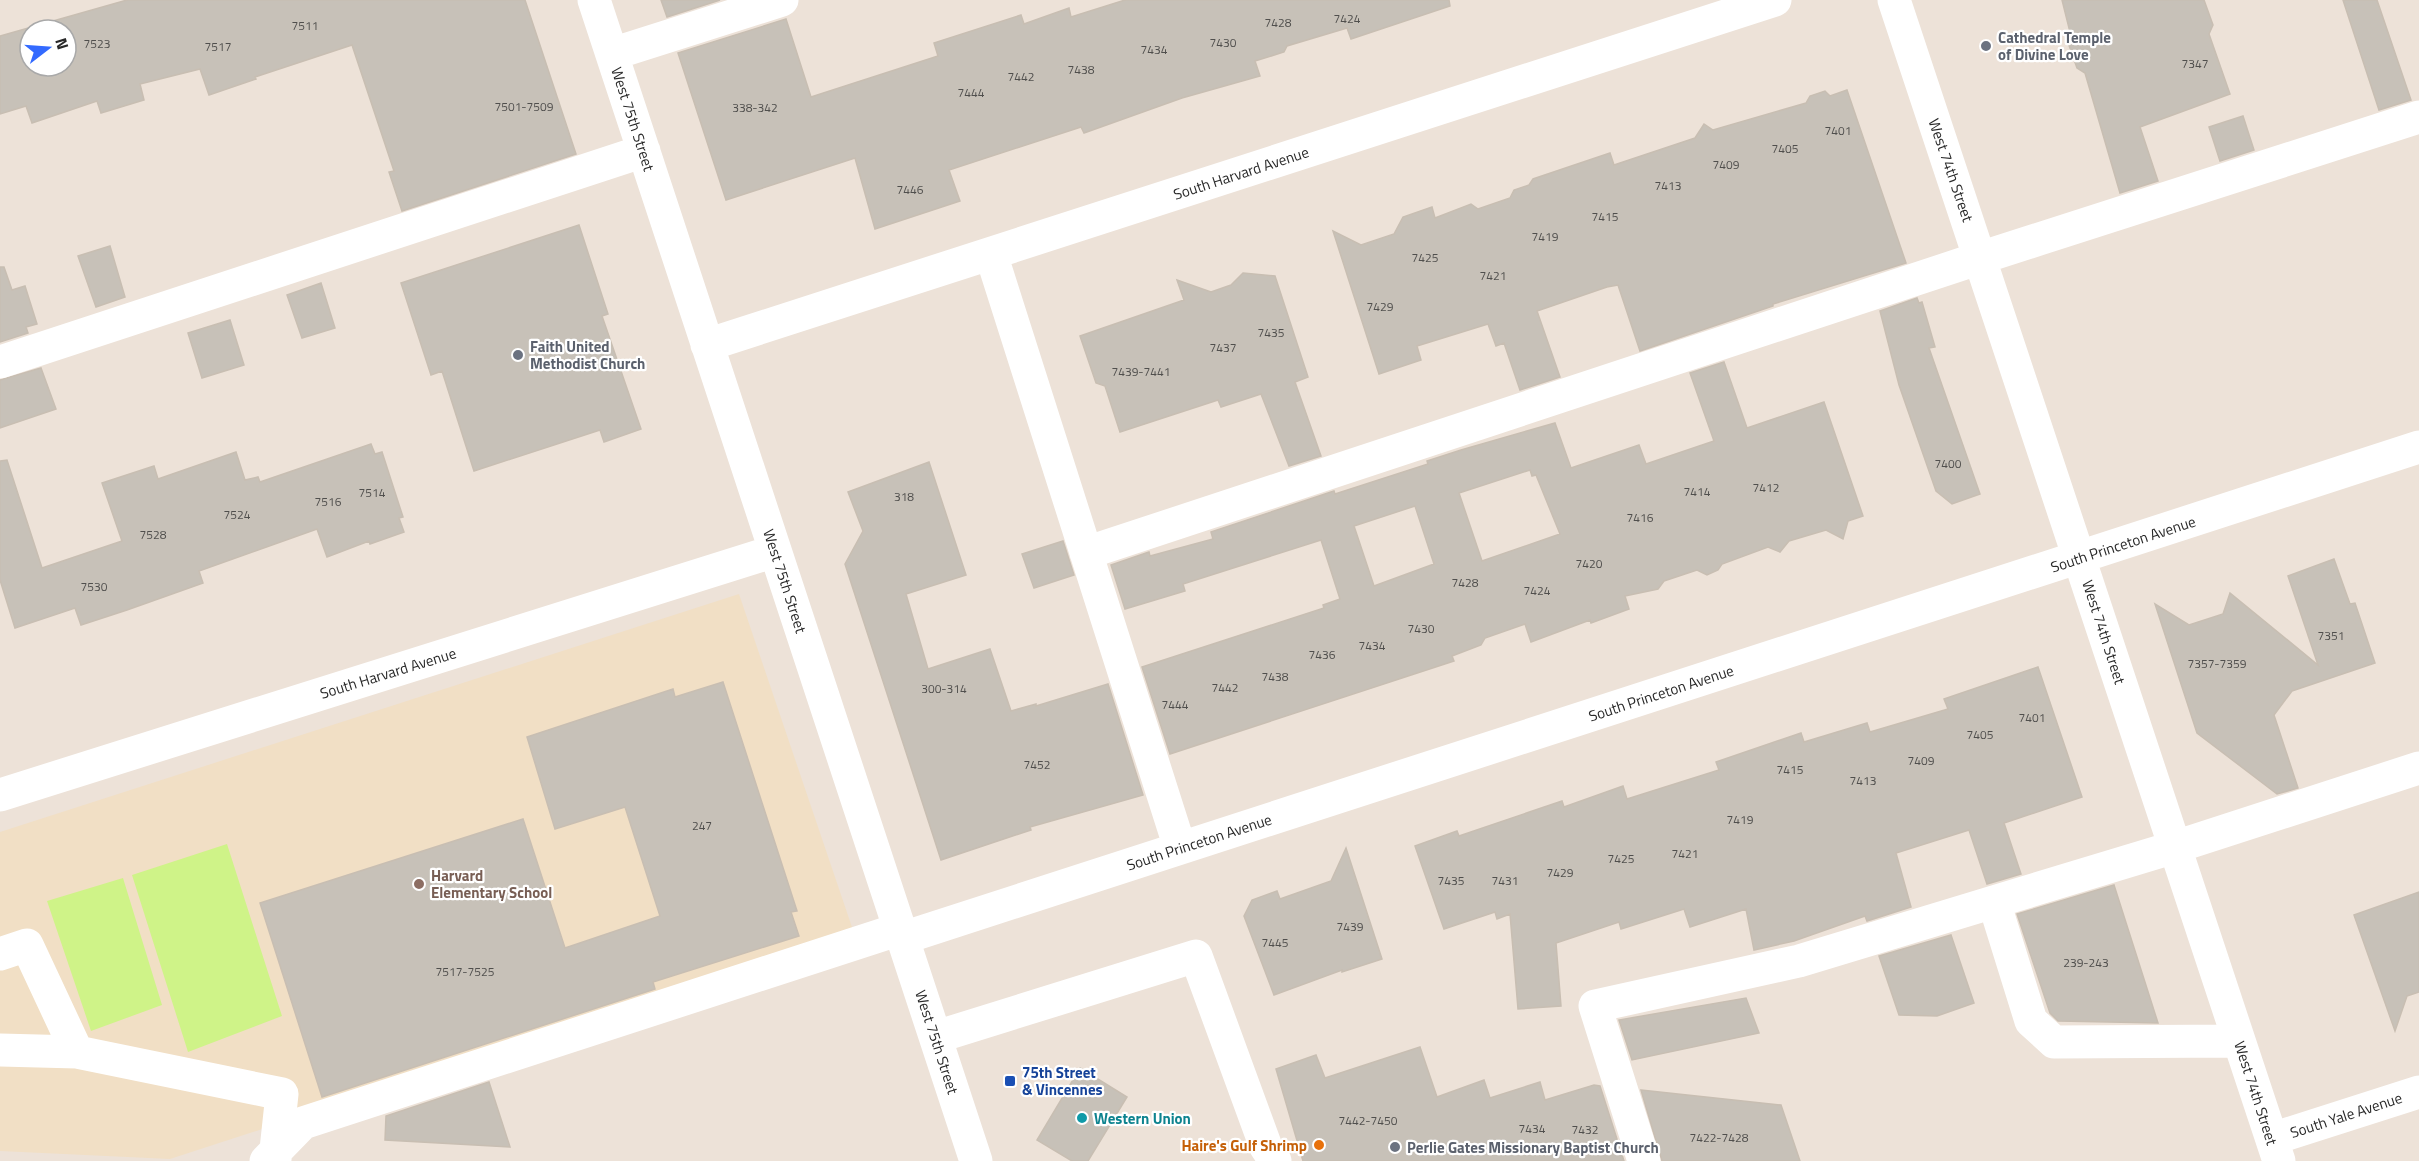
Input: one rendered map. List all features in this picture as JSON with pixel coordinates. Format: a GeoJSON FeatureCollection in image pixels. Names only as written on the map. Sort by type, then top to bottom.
{"type":"FeatureCollection","features":[{"type":"Feature","properties":{"kind":"street","name":"West 75th Street"},"geometry":{"type":"LineString","coordinates":[[594,0],[976,1161]]}},
{"type":"Feature","properties":{"kind":"street"},"geometry":{"type":"LineString","coordinates":[[612,54],[782,0]]}},
{"type":"Feature","properties":{"kind":"street","name":"South Harvard Avenue"},"geometry":{"type":"LineString","coordinates":[[707,345],[1775,0]]}},
{"type":"Feature","properties":{"kind":"street","name":"West 74th Street"},"geometry":{"type":"LineString","coordinates":[[1894,0],[2275,1150]]}},
{"type":"Feature","properties":{"kind":"street"},"geometry":{"type":"LineString","coordinates":[[1086,553],[1980,258],[2419,117]]}},
{"type":"Feature","properties":{"kind":"street"},"geometry":{"type":"LineString","coordinates":[[0,362],[644,151]]}},
{"type":"Feature","properties":{"kind":"street"},"geometry":{"type":"LineString","coordinates":[[991,254],[1180,848]]}},
{"type":"Feature","properties":{"kind":"street","name":"South Princeton Avenue"},"geometry":{"type":"LineString","coordinates":[[272,1158],[303,1123],[901,933],[1180,848],[2419,447]]}},
{"type":"Feature","properties":{"kind":"street","name":"South Harvard Avenue"},"geometry":{"type":"LineString","coordinates":[[0,795],[775,551]]}},
{"type":"Feature","properties":{"kind":"street"},"geometry":{"type":"LineString","coordinates":[[1644,1161],[1595,1006],[1699,985],[1799,961],[2175,847],[2419,768]]}},
{"type":"Feature","properties":{"kind":"street"},"geometry":{"type":"LineString","coordinates":[[1994,902],[2031,1021],[2054,1042],[2239,1041]]}},
{"type":"Feature","properties":{"kind":"street"},"geometry":{"type":"LineString","coordinates":[[0,954],[27,945],[77,1052]]}},
{"type":"Feature","properties":{"kind":"street"},"geometry":{"type":"LineString","coordinates":[[936,1037],[1196,956],[1266,1147],[1275,1161]]}},
{"type":"Feature","properties":{"kind":"street"},"geometry":{"type":"LineString","coordinates":[[0,1050],[77,1052],[282,1094],[272,1158]]}},
{"type":"Feature","properties":{"kind":"street","name":"South Yale Avenue"},"geometry":{"type":"LineString","coordinates":[[2275,1150],[2419,1092]]}},
{"type":"Feature","properties":{"kind":"shaded area","name":"Harvard Elementary School"},"geometry":{"type":"Polygon","coordinates":[[[739,594],[855,936],[170,1159],[0,1151],[0,832],[739,594]]]}},
{"type":"Feature","properties":{"kind":"green space"},"geometry":{"type":"Polygon","coordinates":[[[227,844],[282,1016],[188,1052],[132,875],[227,844]]]}},
{"type":"Feature","properties":{"kind":"green space"},"geometry":{"type":"Polygon","coordinates":[[[123,878],[162,1005],[91,1031],[47,901],[123,878]]]}},
{"type":"Feature","properties":{"kind":"building"},"geometry":{"type":"Polygon","coordinates":[[[127,0],[525,0],[576,154],[402,211],[389,172],[394,171],[352,45],[255,77],[256,79],[209,95],[200,69],[140,84],[144,100],[101,113],[97,101],[32,123],[26,106],[0,114],[0,36],[18,31],[18,78],[78,78],[78,18],[64,18],[127,0]]]}},
{"type":"Feature","properties":{"kind":"building"},"geometry":{"type":"Polygon","coordinates":[[[661,0],[720,0],[667,17],[661,0]]]}},
{"type":"Feature","properties":{"kind":"building"},"geometry":{"type":"Polygon","coordinates":[[[1125,0],[1449,0],[1450,6],[1351,39],[1347,28],[1287,46],[1284,52],[1255,61],[1260,76],[1182,98],[1084,133],[1081,127],[949,170],[960,201],[875,229],[855,158],[726,200],[678,53],[786,19],[811,97],[938,56],[934,43],[1021,15],[1024,24],[1069,8],[1071,17],[1125,0]]]}},
{"type":"Feature","properties":{"kind":"building"},"geometry":{"type":"Polygon","coordinates":[[[2062,0],[2204,0],[2213,25],[2209,34],[2230,94],[2140,127],[2158,181],[2120,193],[2085,73],[2077,68],[2066,37],[2070,32],[2062,0]]]}},
{"type":"Feature","properties":{"kind":"building"},"geometry":{"type":"Polygon","coordinates":[[[2343,0],[2377,0],[2411,100],[2379,110],[2343,0]]]}},
{"type":"Feature","properties":{"kind":"building"},"geometry":{"type":"Polygon","coordinates":[[[1847,90],[1906,263],[1773,304],[1773,306],[1640,351],[1618,285],[1607,287],[1537,311],[1560,377],[1520,390],[1504,343],[1496,346],[1488,324],[1417,346],[1421,360],[1379,374],[1333,231],[1361,245],[1394,234],[1403,217],[1432,207],[1435,218],[1471,204],[1478,209],[1510,198],[1514,190],[1529,185],[1533,179],[1610,153],[1614,165],[1695,138],[1704,124],[1713,130],[1806,103],[1810,96],[1825,91],[1830,96],[1847,90]]]}},
{"type":"Feature","properties":{"kind":"building"},"geometry":{"type":"Polygon","coordinates":[[[2243,116],[2254,150],[2220,161],[2209,127],[2243,116]]]}},
{"type":"Feature","properties":{"kind":"building","name":"Faith United Methodist Church"},"geometry":{"type":"Polygon","coordinates":[[[579,225],[608,314],[602,316],[641,429],[604,442],[600,430],[474,471],[442,371],[431,375],[401,283],[579,225]]]}},
{"type":"Feature","properties":{"kind":"building"},"geometry":{"type":"Polygon","coordinates":[[[110,246],[125,297],[96,307],[78,256],[110,246]]]}},
{"type":"Feature","properties":{"kind":"building"},"geometry":{"type":"Polygon","coordinates":[[[0,267],[4,267],[12,290],[25,286],[37,324],[26,327],[28,333],[0,342],[0,267]]]}},
{"type":"Feature","properties":{"kind":"building"},"geometry":{"type":"Polygon","coordinates":[[[1243,273],[1275,276],[1308,377],[1295,382],[1321,456],[1289,466],[1261,394],[1221,407],[1218,400],[1120,432],[1105,386],[1096,383],[1080,336],[1184,300],[1177,280],[1211,292],[1231,285],[1243,273]]]}},
{"type":"Feature","properties":{"kind":"building"},"geometry":{"type":"Polygon","coordinates":[[[321,283],[335,328],[302,338],[287,295],[321,283]]]}},
{"type":"Feature","properties":{"kind":"building"},"geometry":{"type":"Polygon","coordinates":[[[1917,298],[1919,303],[1922,302],[1935,347],[1929,348],[1980,494],[1952,504],[1936,491],[1899,385],[1880,311],[1917,298]]]}},
{"type":"Feature","properties":{"kind":"building"},"geometry":{"type":"Polygon","coordinates":[[[230,320],[244,365],[202,378],[188,333],[230,320]]]}},
{"type":"Feature","properties":{"kind":"building"},"geometry":{"type":"Polygon","coordinates":[[[1724,362],[1747,428],[1824,402],[1863,516],[1848,521],[1843,539],[1826,530],[1789,541],[1780,552],[1768,547],[1722,564],[1718,570],[1707,575],[1697,570],[1664,581],[1658,589],[1625,596],[1629,609],[1591,623],[1590,620],[1531,642],[1525,624],[1485,638],[1481,645],[1452,656],[1454,661],[1170,754],[1142,667],[1324,608],[1323,605],[1340,599],[1321,540],[1183,584],[1185,591],[1125,609],[1111,565],[1149,552],[1150,556],[1213,539],[1211,532],[1334,491],[1335,494],[1428,464],[1427,461],[1461,450],[1555,423],[1571,468],[1639,445],[1646,464],[1714,441],[1690,373],[1724,362]],[[1530,470],[1459,493],[1482,561],[1560,534],[1536,475],[1532,476],[1530,470]],[[1415,506],[1354,526],[1374,586],[1434,564],[1415,506]]]}},
{"type":"Feature","properties":{"kind":"building"},"geometry":{"type":"Polygon","coordinates":[[[41,368],[56,409],[0,428],[0,380],[41,368]]]}},
{"type":"Feature","properties":{"kind":"building"},"geometry":{"type":"Polygon","coordinates":[[[371,444],[375,454],[382,452],[403,517],[399,518],[404,532],[370,544],[369,541],[327,557],[317,529],[199,571],[203,583],[127,610],[81,625],[75,608],[15,628],[0,580],[0,461],[7,460],[42,568],[122,541],[102,483],[154,466],[158,479],[236,452],[245,480],[258,477],[260,482],[371,444]]]}},
{"type":"Feature","properties":{"kind":"building"},"geometry":{"type":"Polygon","coordinates":[[[929,462],[966,575],[906,594],[928,669],[990,649],[1011,711],[1036,704],[1036,706],[1108,684],[1143,795],[1030,827],[1031,830],[941,860],[845,564],[863,531],[848,492],[929,462]]]}},
{"type":"Feature","properties":{"kind":"building"},"geometry":{"type":"Polygon","coordinates":[[[1063,541],[1074,575],[1034,588],[1022,554],[1063,541]]]}},
{"type":"Feature","properties":{"kind":"building"},"geometry":{"type":"Polygon","coordinates":[[[2334,559],[2350,604],[2355,603],[2375,663],[2292,691],[2274,715],[2298,788],[2277,794],[2197,733],[2155,604],[2189,625],[2223,614],[2230,593],[2318,665],[2288,576],[2334,559]]]}},
{"type":"Feature","properties":{"kind":"building"},"geometry":{"type":"Polygon","coordinates":[[[2038,667],[2082,797],[2004,823],[2021,874],[1987,884],[1969,830],[1896,853],[1911,907],[1867,921],[1865,916],[1794,941],[1754,950],[1746,909],[1690,927],[1684,909],[1621,929],[1619,922],[1556,943],[1561,1006],[1518,1009],[1510,914],[1497,919],[1495,912],[1444,929],[1415,846],[1457,831],[1459,836],[1562,801],[1564,807],[1623,786],[1627,799],[1719,770],[1716,762],[1801,733],[1804,742],[1867,723],[1870,732],[1948,709],[1944,699],[2038,667]]]}},
{"type":"Feature","properties":{"kind":"building"},"geometry":{"type":"Polygon","coordinates":[[[723,682],[797,911],[791,912],[799,936],[653,982],[655,989],[322,1097],[260,903],[523,819],[565,948],[660,916],[625,807],[555,829],[527,737],[673,689],[675,697],[723,682]]]}},
{"type":"Feature","properties":{"kind":"building"},"geometry":{"type":"Polygon","coordinates":[[[1346,848],[1382,959],[1342,972],[1342,970],[1274,995],[1244,916],[1252,900],[1277,891],[1280,899],[1331,881],[1346,848]]]}},
{"type":"Feature","properties":{"kind":"building"},"geometry":{"type":"Polygon","coordinates":[[[2114,885],[2158,1023],[2058,1021],[2050,1013],[2017,914],[2114,885]]]}},
{"type":"Feature","properties":{"kind":"building"},"geometry":{"type":"Polygon","coordinates":[[[2419,892],[2419,992],[2407,996],[2395,1031],[2354,915],[2419,892]]]}},
{"type":"Feature","properties":{"kind":"building"},"geometry":{"type":"Polygon","coordinates":[[[1951,935],[1974,1003],[1937,1016],[1899,1015],[1879,956],[1951,935]]]}},
{"type":"Feature","properties":{"kind":"building"},"geometry":{"type":"Polygon","coordinates":[[[1746,998],[1759,1033],[1632,1060],[1619,1020],[1746,998]]]}},
{"type":"Feature","properties":{"kind":"building"},"geometry":{"type":"Polygon","coordinates":[[[1420,1047],[1437,1097],[1484,1080],[1490,1098],[1540,1082],[1545,1100],[1594,1085],[1600,1086],[1624,1161],[1303,1161],[1276,1069],[1316,1055],[1325,1078],[1420,1047]]]}},
{"type":"Feature","properties":{"kind":"building","name":"Western Union"},"geometry":{"type":"Polygon","coordinates":[[[1080,1068],[1127,1097],[1088,1161],[1072,1161],[1037,1140],[1080,1068]]]}},
{"type":"Feature","properties":{"kind":"building"},"geometry":{"type":"Polygon","coordinates":[[[489,1082],[510,1147],[385,1140],[386,1116],[489,1082]]]}},
{"type":"Feature","properties":{"kind":"building"},"geometry":{"type":"Polygon","coordinates":[[[1641,1090],[1781,1105],[1800,1161],[1662,1161],[1641,1090]]]}},
{"type":"Feature","properties":{"kind":"place","name":"Cathedral Temple of Divine Love"},"geometry":{"type":"Point","coordinates":[1986,46]}},
{"type":"Feature","properties":{"kind":"place","name":"Faith United Methodist Church"},"geometry":{"type":"Point","coordinates":[518,355]}},
{"type":"Feature","properties":{"kind":"place","name":"Harvard Elementary School"},"geometry":{"type":"Point","coordinates":[419,884]}},
{"type":"Feature","properties":{"kind":"place","name":"75th Street & Vincennes"},"geometry":{"type":"Point","coordinates":[1010,1081]}},
{"type":"Feature","properties":{"kind":"place","name":"Western Union"},"geometry":{"type":"Point","coordinates":[1082,1118]}},
{"type":"Feature","properties":{"kind":"place","name":"Haire's Gulf Shrimp"},"geometry":{"type":"Point","coordinates":[1319,1145]}},
{"type":"Feature","properties":{"kind":"place","name":"Perlie Gates Missionary Baptist Church"},"geometry":{"type":"Point","coordinates":[1395,1147]}}]}
